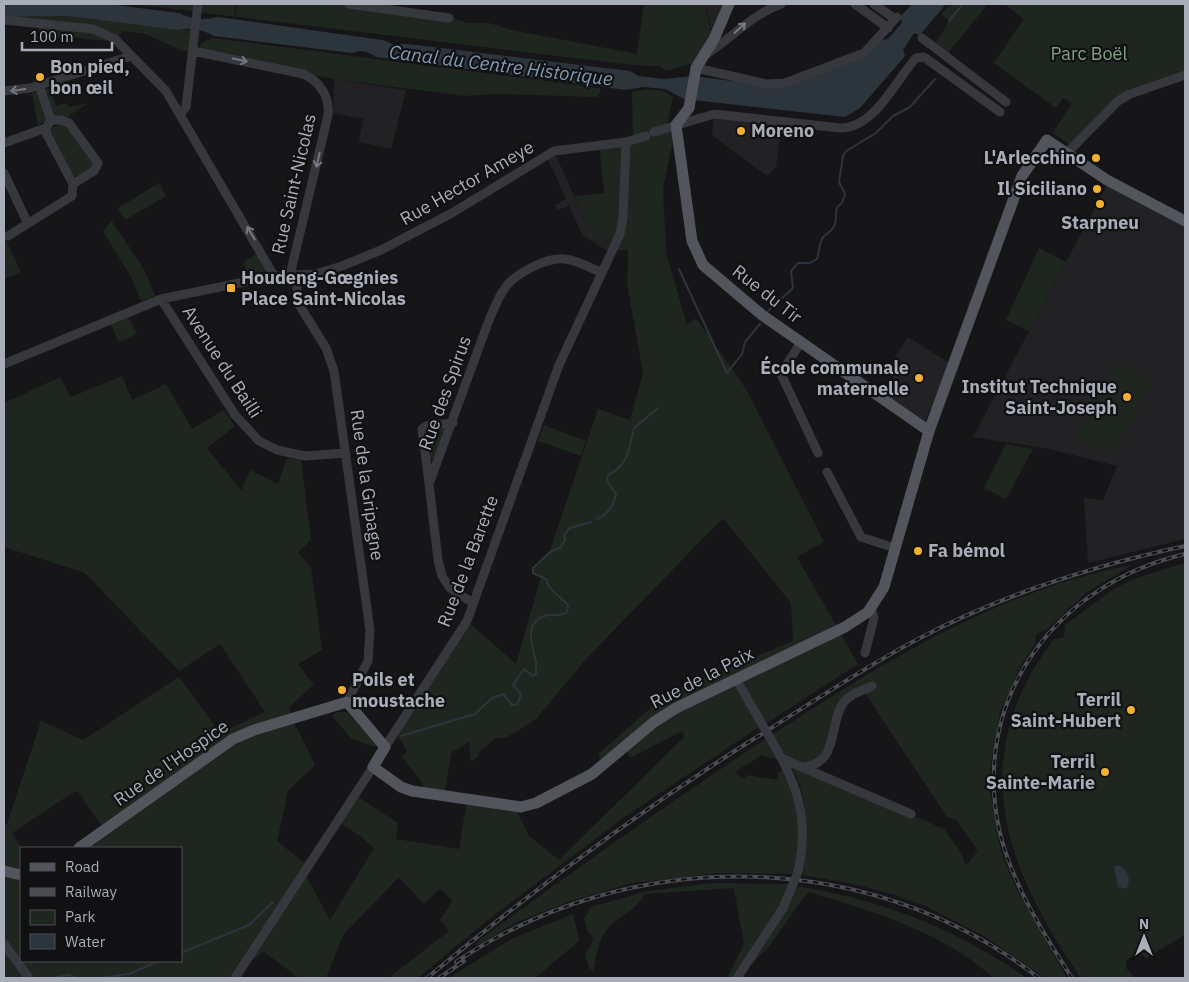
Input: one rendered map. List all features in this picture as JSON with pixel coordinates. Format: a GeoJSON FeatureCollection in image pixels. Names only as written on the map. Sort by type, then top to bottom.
{"type":"FeatureCollection","features":[{"type":"Feature","properties":{"kind":"main road"},"geometry":{"type":"LineString","coordinates":[[676,125],[689,108],[696,68],[714,39],[729,4]]}},
{"type":"Feature","properties":{"kind":"main road","name":"Rue du Tir"},"geometry":{"type":"LineString","coordinates":[[676,125],[692,241],[698,258],[710,272],[762,315],[929,431]]}},
{"type":"Feature","properties":{"kind":"main road","name":"Rue de la Paix"},"geometry":{"type":"LineString","coordinates":[[373,767],[401,787],[412,791],[505,806],[528,806],[592,774],[666,714],[860,619],[880,595],[929,431],[1022,176],[1047,140],[1066,154]]}},
{"type":"Feature","properties":{"kind":"main road"},"geometry":{"type":"LineString","coordinates":[[1066,154],[1107,180],[1185,221]]}},
{"type":"Feature","properties":{"kind":"main road"},"geometry":{"type":"LineString","coordinates":[[347,702],[385,747]]}},
{"type":"Feature","properties":{"kind":"main road","name":"Rue de l'Hospice"},"geometry":{"type":"LineString","coordinates":[[80,847],[233,739],[254,730],[347,702]]}},
{"type":"Feature","properties":{"kind":"main road","name":"Rue de la Barette"},"geometry":{"type":"LineString","coordinates":[[373,767],[385,747]]}},
{"type":"Feature","properties":{"kind":"main road"},"geometry":{"type":"LineString","coordinates":[[4,871],[20,875]]}},
{"type":"Feature","properties":{"kind":"street"},"geometry":{"type":"LineString","coordinates":[[349,4],[378,6],[449,18]]}},
{"type":"Feature","properties":{"kind":"street"},"geometry":{"type":"LineString","coordinates":[[702,57],[721,45],[748,20],[782,4]]}},
{"type":"Feature","properties":{"kind":"street"},"geometry":{"type":"LineString","coordinates":[[855,4],[888,28]]}},
{"type":"Feature","properties":{"kind":"street"},"geometry":{"type":"LineString","coordinates":[[696,68],[767,84],[785,83],[864,53],[896,18],[874,4]]}},
{"type":"Feature","properties":{"kind":"street"},"geometry":{"type":"LineString","coordinates":[[187,126],[186,107],[198,7]]}},
{"type":"Feature","properties":{"kind":"street"},"geometry":{"type":"LineString","coordinates":[[4,20],[98,30],[112,36],[166,91],[274,276]]}},
{"type":"Feature","properties":{"kind":"street"},"geometry":{"type":"LineString","coordinates":[[922,38],[1006,102]]}},
{"type":"Feature","properties":{"kind":"street","name":"Rue Saint-Nicolas"},"geometry":{"type":"LineString","coordinates":[[193,51],[303,74],[317,81],[324,93],[328,112],[293,276]]}},
{"type":"Feature","properties":{"kind":"street"},"geometry":{"type":"LineString","coordinates":[[4,91],[20,90],[39,85],[132,56]]}},
{"type":"Feature","properties":{"kind":"street","name":"Rue Hector Ameye"},"geometry":{"type":"LineString","coordinates":[[4,364],[161,299],[260,278],[308,275],[342,266],[381,250],[452,213],[554,151],[626,142],[714,114],[840,128],[853,127],[870,116],[916,58],[924,57],[1000,112]]}},
{"type":"Feature","properties":{"kind":"street"},"geometry":{"type":"LineString","coordinates":[[1066,154],[1118,101],[1130,94],[1185,75]]}},
{"type":"Feature","properties":{"kind":"street"},"geometry":{"type":"LineString","coordinates":[[177,110],[189,76]]}},
{"type":"Feature","properties":{"kind":"street"},"geometry":{"type":"LineString","coordinates":[[8,236],[69,200],[72,196],[73,184],[47,135],[48,124],[39,85]]}},
{"type":"Feature","properties":{"kind":"street"},"geometry":{"type":"LineString","coordinates":[[166,91],[175,95],[183,92]]}},
{"type":"Feature","properties":{"kind":"street"},"geometry":{"type":"LineString","coordinates":[[177,110],[182,112],[186,107]]}},
{"type":"Feature","properties":{"kind":"street"},"geometry":{"type":"LineString","coordinates":[[4,143],[48,124],[61,120],[69,123],[98,163],[94,171],[73,184]]}},
{"type":"Feature","properties":{"kind":"street","name":"Rue de la Barette"},"geometry":{"type":"LineString","coordinates":[[385,747],[462,630],[559,365],[620,234],[623,218],[626,142]]}},
{"type":"Feature","properties":{"kind":"street"},"geometry":{"type":"LineString","coordinates":[[4,173],[28,224]]}},
{"type":"Feature","properties":{"kind":"street","name":"Rue des Spirus"},"geometry":{"type":"LineString","coordinates":[[473,603],[450,588],[442,576],[438,560],[429,484],[489,320],[498,299],[510,283],[553,259],[568,259],[601,272]]}},
{"type":"Feature","properties":{"kind":"street","name":"Rue de la Gripagne"},"geometry":{"type":"LineString","coordinates":[[293,276],[298,303],[326,348],[334,371],[346,453],[370,650],[365,670],[347,702]]}},
{"type":"Feature","properties":{"kind":"street","name":"Avenue du Bailli"},"geometry":{"type":"LineString","coordinates":[[161,299],[235,415],[259,441],[277,450],[305,456],[346,453]]}},
{"type":"Feature","properties":{"kind":"street"},"geometry":{"type":"LineString","coordinates":[[801,342],[781,374],[818,453]]}},
{"type":"Feature","properties":{"kind":"street"},"geometry":{"type":"LineString","coordinates":[[429,484],[422,429],[426,426],[453,422]]}},
{"type":"Feature","properties":{"kind":"street"},"geometry":{"type":"LineString","coordinates":[[827,472],[861,537],[895,548]]}},
{"type":"Feature","properties":{"kind":"street"},"geometry":{"type":"LineString","coordinates":[[865,653],[874,618],[871,608]]}},
{"type":"Feature","properties":{"kind":"street"},"geometry":{"type":"LineString","coordinates":[[736,679],[783,759],[797,790],[803,822],[803,849],[792,887],[783,908],[737,978]]}},
{"type":"Feature","properties":{"kind":"street"},"geometry":{"type":"LineString","coordinates":[[800,767],[816,764],[826,754],[844,702],[852,694],[872,686]]}},
{"type":"Feature","properties":{"kind":"street"},"geometry":{"type":"LineString","coordinates":[[783,759],[911,814]]}},
{"type":"Feature","properties":{"kind":"street","name":"Rue de la Barette"},"geometry":{"type":"LineString","coordinates":[[235,978],[373,767]]}},
{"type":"Feature","properties":{"kind":"street"},"geometry":{"type":"LineString","coordinates":[[4,944],[29,978]]}},
{"type":"Feature","properties":{"kind":"shaded area"},"geometry":{"type":"Polygon","coordinates":[[[700,4],[729,4],[714,39],[706,8],[700,4]]]}},
{"type":"Feature","properties":{"kind":"shaded area"},"geometry":{"type":"Polygon","coordinates":[[[334,79],[406,90],[391,149],[359,142],[363,119],[333,113],[334,79]]]}},
{"type":"Feature","properties":{"kind":"shaded area"},"geometry":{"type":"Polygon","coordinates":[[[714,114],[782,122],[776,167],[767,176],[712,135],[714,114]]]}},
{"type":"Feature","properties":{"kind":"shaded area"},"geometry":{"type":"Polygon","coordinates":[[[554,151],[589,230],[614,245],[611,253],[582,235],[569,205],[558,210],[555,205],[566,199],[546,155],[554,151]]]}},
{"type":"Feature","properties":{"kind":"shaded area","name":"Institut Technique Saint-Joseph"},"geometry":{"type":"Polygon","coordinates":[[[1109,181],[1185,221],[1185,539],[1088,563],[1084,498],[1103,500],[1117,466],[1045,448],[973,437],[1109,181]]]}},
{"type":"Feature","properties":{"kind":"shaded area","name":"École communale maternelle"},"geometry":{"type":"Polygon","coordinates":[[[908,337],[951,364],[925,421],[883,393],[896,372],[889,366],[908,337]]]}},
{"type":"Feature","properties":{"kind":"green space"},"geometry":{"type":"Polygon","coordinates":[[[135,4],[237,4],[234,11],[237,17],[135,4]]]}},
{"type":"Feature","properties":{"kind":"green space"},"geometry":{"type":"Polygon","coordinates":[[[238,4],[350,4],[449,17],[468,23],[489,23],[512,30],[637,54],[644,4],[700,4],[705,7],[713,39],[693,63],[666,71],[660,66],[632,65],[238,17],[235,11],[238,4]]]}},
{"type":"Feature","properties":{"kind":"green space"},"geometry":{"type":"Polygon","coordinates":[[[950,4],[988,4],[948,53],[936,43],[949,21],[941,15],[950,4]]]}},
{"type":"Feature","properties":{"kind":"green space","name":"Parc Boël"},"geometry":{"type":"Polygon","coordinates":[[[1004,4],[1185,4],[1185,70],[1130,89],[1115,98],[1070,145],[1053,133],[1072,103],[1063,98],[1056,108],[994,63],[1024,19],[1004,4]]]}},
{"type":"Feature","properties":{"kind":"green space"},"geometry":{"type":"Polygon","coordinates":[[[68,16],[195,31],[193,51],[183,51],[145,34],[124,31],[115,39],[118,42],[69,37],[39,39],[39,23],[5,21],[4,25],[4,20],[8,17],[68,16]]]}},
{"type":"Feature","properties":{"kind":"green space"},"geometry":{"type":"Polygon","coordinates":[[[213,38],[600,88],[601,92],[597,97],[498,94],[464,96],[334,79],[198,52],[201,43],[213,38]]]}},
{"type":"Feature","properties":{"kind":"green space"},"geometry":{"type":"Polygon","coordinates":[[[50,88],[56,106],[66,103],[70,107],[88,103],[66,118],[55,116],[44,90],[50,88]]]}},
{"type":"Feature","properties":{"kind":"green space"},"geometry":{"type":"Polygon","coordinates":[[[647,89],[664,91],[673,97],[667,125],[676,125],[663,188],[666,252],[687,325],[696,318],[746,389],[824,542],[797,557],[858,664],[767,723],[744,692],[759,727],[626,816],[489,919],[418,978],[388,978],[449,931],[440,920],[453,901],[440,889],[424,904],[399,877],[343,935],[326,978],[299,978],[264,952],[241,968],[235,978],[4,978],[4,824],[7,824],[41,721],[83,740],[179,677],[220,733],[265,712],[220,644],[179,671],[85,573],[4,547],[4,403],[60,377],[71,397],[122,376],[132,400],[166,384],[192,429],[224,410],[235,426],[207,448],[241,490],[250,470],[278,484],[287,458],[301,460],[311,540],[298,552],[311,567],[322,650],[298,664],[314,685],[289,707],[292,718],[315,765],[288,791],[277,841],[303,862],[319,849],[304,872],[330,920],[374,848],[359,835],[337,821],[355,795],[398,823],[396,839],[459,849],[467,800],[515,807],[529,836],[559,860],[685,736],[682,731],[630,758],[624,747],[603,765],[598,754],[668,693],[793,641],[791,603],[724,519],[586,659],[536,719],[506,738],[496,738],[479,752],[480,755],[471,762],[469,742],[451,753],[445,792],[422,788],[423,784],[402,757],[407,751],[395,732],[467,621],[516,664],[541,577],[533,573],[533,568],[549,553],[598,409],[630,420],[643,373],[627,284],[628,250],[616,250],[614,245],[589,230],[574,196],[604,193],[599,144],[633,140],[632,92],[647,89]]]}},
{"type":"Feature","properties":{"kind":"green space"},"geometry":{"type":"Polygon","coordinates":[[[39,91],[46,120],[38,126],[32,92],[39,91]]]}},
{"type":"Feature","properties":{"kind":"green space"},"geometry":{"type":"Polygon","coordinates":[[[64,123],[93,158],[94,166],[79,177],[70,174],[50,137],[51,128],[64,123]]]}},
{"type":"Feature","properties":{"kind":"green space"},"geometry":{"type":"Polygon","coordinates":[[[159,183],[166,196],[125,220],[118,208],[159,183]]]}},
{"type":"Feature","properties":{"kind":"green space"},"geometry":{"type":"Polygon","coordinates":[[[112,221],[145,271],[155,296],[141,301],[131,277],[103,231],[112,221]]]}},
{"type":"Feature","properties":{"kind":"green space"},"geometry":{"type":"Polygon","coordinates":[[[4,236],[21,272],[4,279],[4,236]]]}},
{"type":"Feature","properties":{"kind":"green space"},"geometry":{"type":"Polygon","coordinates":[[[1039,248],[1066,262],[1029,331],[1006,320],[1039,248]]]}},
{"type":"Feature","properties":{"kind":"green space"},"geometry":{"type":"Polygon","coordinates":[[[258,253],[266,271],[247,277],[244,262],[258,253]]]}},
{"type":"Feature","properties":{"kind":"green space"},"geometry":{"type":"Polygon","coordinates":[[[128,317],[137,334],[119,342],[111,325],[128,317]]]}},
{"type":"Feature","properties":{"kind":"green space"},"geometry":{"type":"Polygon","coordinates":[[[1114,363],[1151,382],[1112,457],[1075,438],[1114,363]]]}},
{"type":"Feature","properties":{"kind":"green space"},"geometry":{"type":"Polygon","coordinates":[[[544,425],[586,441],[581,456],[538,441],[544,425]]]}},
{"type":"Feature","properties":{"kind":"green space"},"geometry":{"type":"Polygon","coordinates":[[[443,428],[445,431],[434,459],[429,459],[427,431],[443,428]]]}},
{"type":"Feature","properties":{"kind":"green space"},"geometry":{"type":"Polygon","coordinates":[[[1006,444],[1033,449],[1006,499],[984,488],[1006,444]]]}},
{"type":"Feature","properties":{"kind":"green space","name":"Terril Sainte-Marie"},"geometry":{"type":"Polygon","coordinates":[[[1185,563],[1185,935],[1146,958],[1140,952],[1126,960],[1126,968],[1135,978],[1081,978],[1054,936],[1032,895],[1015,853],[1005,811],[1003,769],[1009,726],[1026,683],[1054,639],[1064,637],[1065,625],[1112,590],[1133,579],[1185,563]]]}},
{"type":"Feature","properties":{"kind":"green space"},"geometry":{"type":"Polygon","coordinates":[[[1132,565],[1086,593],[1047,629],[1036,634],[1035,644],[1020,667],[1000,712],[991,763],[990,788],[998,840],[1006,865],[1016,888],[1067,978],[1045,978],[984,936],[923,905],[892,894],[849,883],[802,875],[806,847],[806,820],[802,793],[792,767],[815,773],[944,829],[963,856],[964,863],[967,864],[978,851],[956,820],[947,817],[863,690],[848,698],[830,747],[811,766],[781,756],[774,759],[762,755],[735,772],[743,779],[748,775],[778,780],[778,772],[789,770],[803,849],[791,874],[720,873],[632,883],[571,901],[517,922],[477,946],[475,943],[730,763],[810,710],[896,658],[987,612],[1033,593],[1082,577],[1132,565]]]}},
{"type":"Feature","properties":{"kind":"green space"},"geometry":{"type":"Polygon","coordinates":[[[337,712],[347,712],[377,744],[375,747],[352,739],[332,716],[337,712]]]}},
{"type":"Feature","properties":{"kind":"green space"},"geometry":{"type":"Polygon","coordinates":[[[711,883],[788,884],[784,907],[798,886],[861,900],[918,919],[945,931],[972,944],[1027,978],[994,978],[952,948],[906,925],[882,915],[808,892],[767,949],[738,978],[727,978],[744,944],[734,888],[645,894],[637,905],[605,932],[599,946],[593,971],[589,968],[585,954],[594,939],[588,932],[584,919],[591,907],[647,891],[711,883]]]}},
{"type":"Feature","properties":{"kind":"green space"},"geometry":{"type":"Polygon","coordinates":[[[573,914],[579,941],[535,978],[449,978],[511,939],[573,914]]]}},
{"type":"Feature","properties":{"kind":"water","name":"Canal du Centre Historique"},"geometry":{"type":"Polygon","coordinates":[[[4,4],[108,4],[179,13],[193,18],[218,17],[382,40],[393,44],[408,44],[630,71],[639,76],[665,79],[692,76],[779,87],[868,54],[882,40],[888,39],[902,23],[900,17],[912,4],[946,4],[920,35],[914,33],[903,50],[905,56],[860,108],[845,117],[684,99],[665,89],[643,87],[626,90],[376,57],[364,52],[352,53],[214,36],[193,29],[179,30],[68,16],[4,17],[4,4]]]}},
{"type":"Feature","properties":{"kind":"water"},"geometry":{"type":"Polygon","coordinates":[[[1118,865],[1124,870],[1129,879],[1126,889],[1118,887],[1114,867],[1118,865]]]}},
{"type":"Feature","properties":{"kind":"waterway"},"geometry":{"type":"LineString","coordinates":[[949,21],[963,4]]}},
{"type":"Feature","properties":{"kind":"waterway"},"geometry":{"type":"LineString","coordinates":[[768,311],[793,288],[791,271],[798,263],[810,263],[817,259],[822,239],[834,227],[836,210],[842,203],[845,194],[839,182],[843,156],[846,151],[876,133],[893,116],[910,107],[935,79]]}},
{"type":"Feature","properties":{"kind":"waterway"},"geometry":{"type":"LineString","coordinates":[[679,269],[727,373],[742,354],[745,342],[760,324]]}},
{"type":"Feature","properties":{"kind":"waterway"},"geometry":{"type":"LineString","coordinates":[[597,519],[607,512],[615,498],[616,494],[607,481],[608,475],[615,471],[624,461],[634,428],[658,408]]}},
{"type":"Feature","properties":{"kind":"waterway"},"geometry":{"type":"LineString","coordinates":[[401,736],[475,714],[492,698],[503,694],[512,705],[518,704],[521,694],[513,685],[524,669],[533,676],[536,674],[531,634],[534,624],[544,616],[564,614],[567,612],[568,605],[549,587],[546,579],[533,573],[533,568],[549,553],[561,547],[565,540],[564,535],[570,528],[591,522]]}},
{"type":"Feature","properties":{"kind":"waterway"},"geometry":{"type":"LineString","coordinates":[[182,953],[249,925],[273,902]]}},
{"type":"Feature","properties":{"kind":"waterway"},"geometry":{"type":"LineString","coordinates":[[101,978],[129,974],[157,962]]}},
{"type":"Feature","properties":{"kind":"waterway"},"geometry":{"type":"LineString","coordinates":[[54,978],[68,975],[77,978]]}},
{"type":"Feature","properties":{"kind":"railway"},"geometry":{"type":"LineString","coordinates":[[427,978],[545,884],[668,795],[855,675],[918,639],[982,608],[1048,583],[1082,572],[1185,546]]}},
{"type":"Feature","properties":{"kind":"railway"},"geometry":{"type":"LineString","coordinates":[[1072,978],[1029,906],[1004,849],[999,829],[994,780],[998,734],[1012,691],[1034,653],[1063,619],[1098,591],[1139,569],[1185,554]]}},
{"type":"Feature","properties":{"kind":"railway"},"geometry":{"type":"LineString","coordinates":[[456,962],[525,923],[598,896],[673,881],[750,877],[827,884],[901,904],[973,935],[1039,978]]}},
{"type":"Feature","properties":{"kind":"railway"},"geometry":{"type":"LineString","coordinates":[[439,978],[464,961]]}},
{"type":"Feature","properties":{"kind":"place","name":"Bon pied, bon œil"},"geometry":{"type":"Point","coordinates":[40,77]}},
{"type":"Feature","properties":{"kind":"place","name":"Moreno"},"geometry":{"type":"Point","coordinates":[741,131]}},
{"type":"Feature","properties":{"kind":"place","name":"L'Arlecchino"},"geometry":{"type":"Point","coordinates":[1096,158]}},
{"type":"Feature","properties":{"kind":"place","name":"Il Siciliano"},"geometry":{"type":"Point","coordinates":[1097,189]}},
{"type":"Feature","properties":{"kind":"place","name":"Starpneu"},"geometry":{"type":"Point","coordinates":[1100,204]}},
{"type":"Feature","properties":{"kind":"place","name":"Houdeng-Gœgnies Place Saint-Nicolas"},"geometry":{"type":"Point","coordinates":[231,288]}},
{"type":"Feature","properties":{"kind":"place","name":"École communale maternelle"},"geometry":{"type":"Point","coordinates":[919,378]}},
{"type":"Feature","properties":{"kind":"place","name":"Institut Technique Saint-Joseph"},"geometry":{"type":"Point","coordinates":[1127,397]}},
{"type":"Feature","properties":{"kind":"place","name":"Fa bémol"},"geometry":{"type":"Point","coordinates":[918,551]}},
{"type":"Feature","properties":{"kind":"place","name":"Poils et moustache"},"geometry":{"type":"Point","coordinates":[342,690]}},
{"type":"Feature","properties":{"kind":"place","name":"Terril Saint-Hubert"},"geometry":{"type":"Point","coordinates":[1131,710]}},
{"type":"Feature","properties":{"kind":"place","name":"Terril Sainte-Marie"},"geometry":{"type":"Point","coordinates":[1105,772]}}]}
